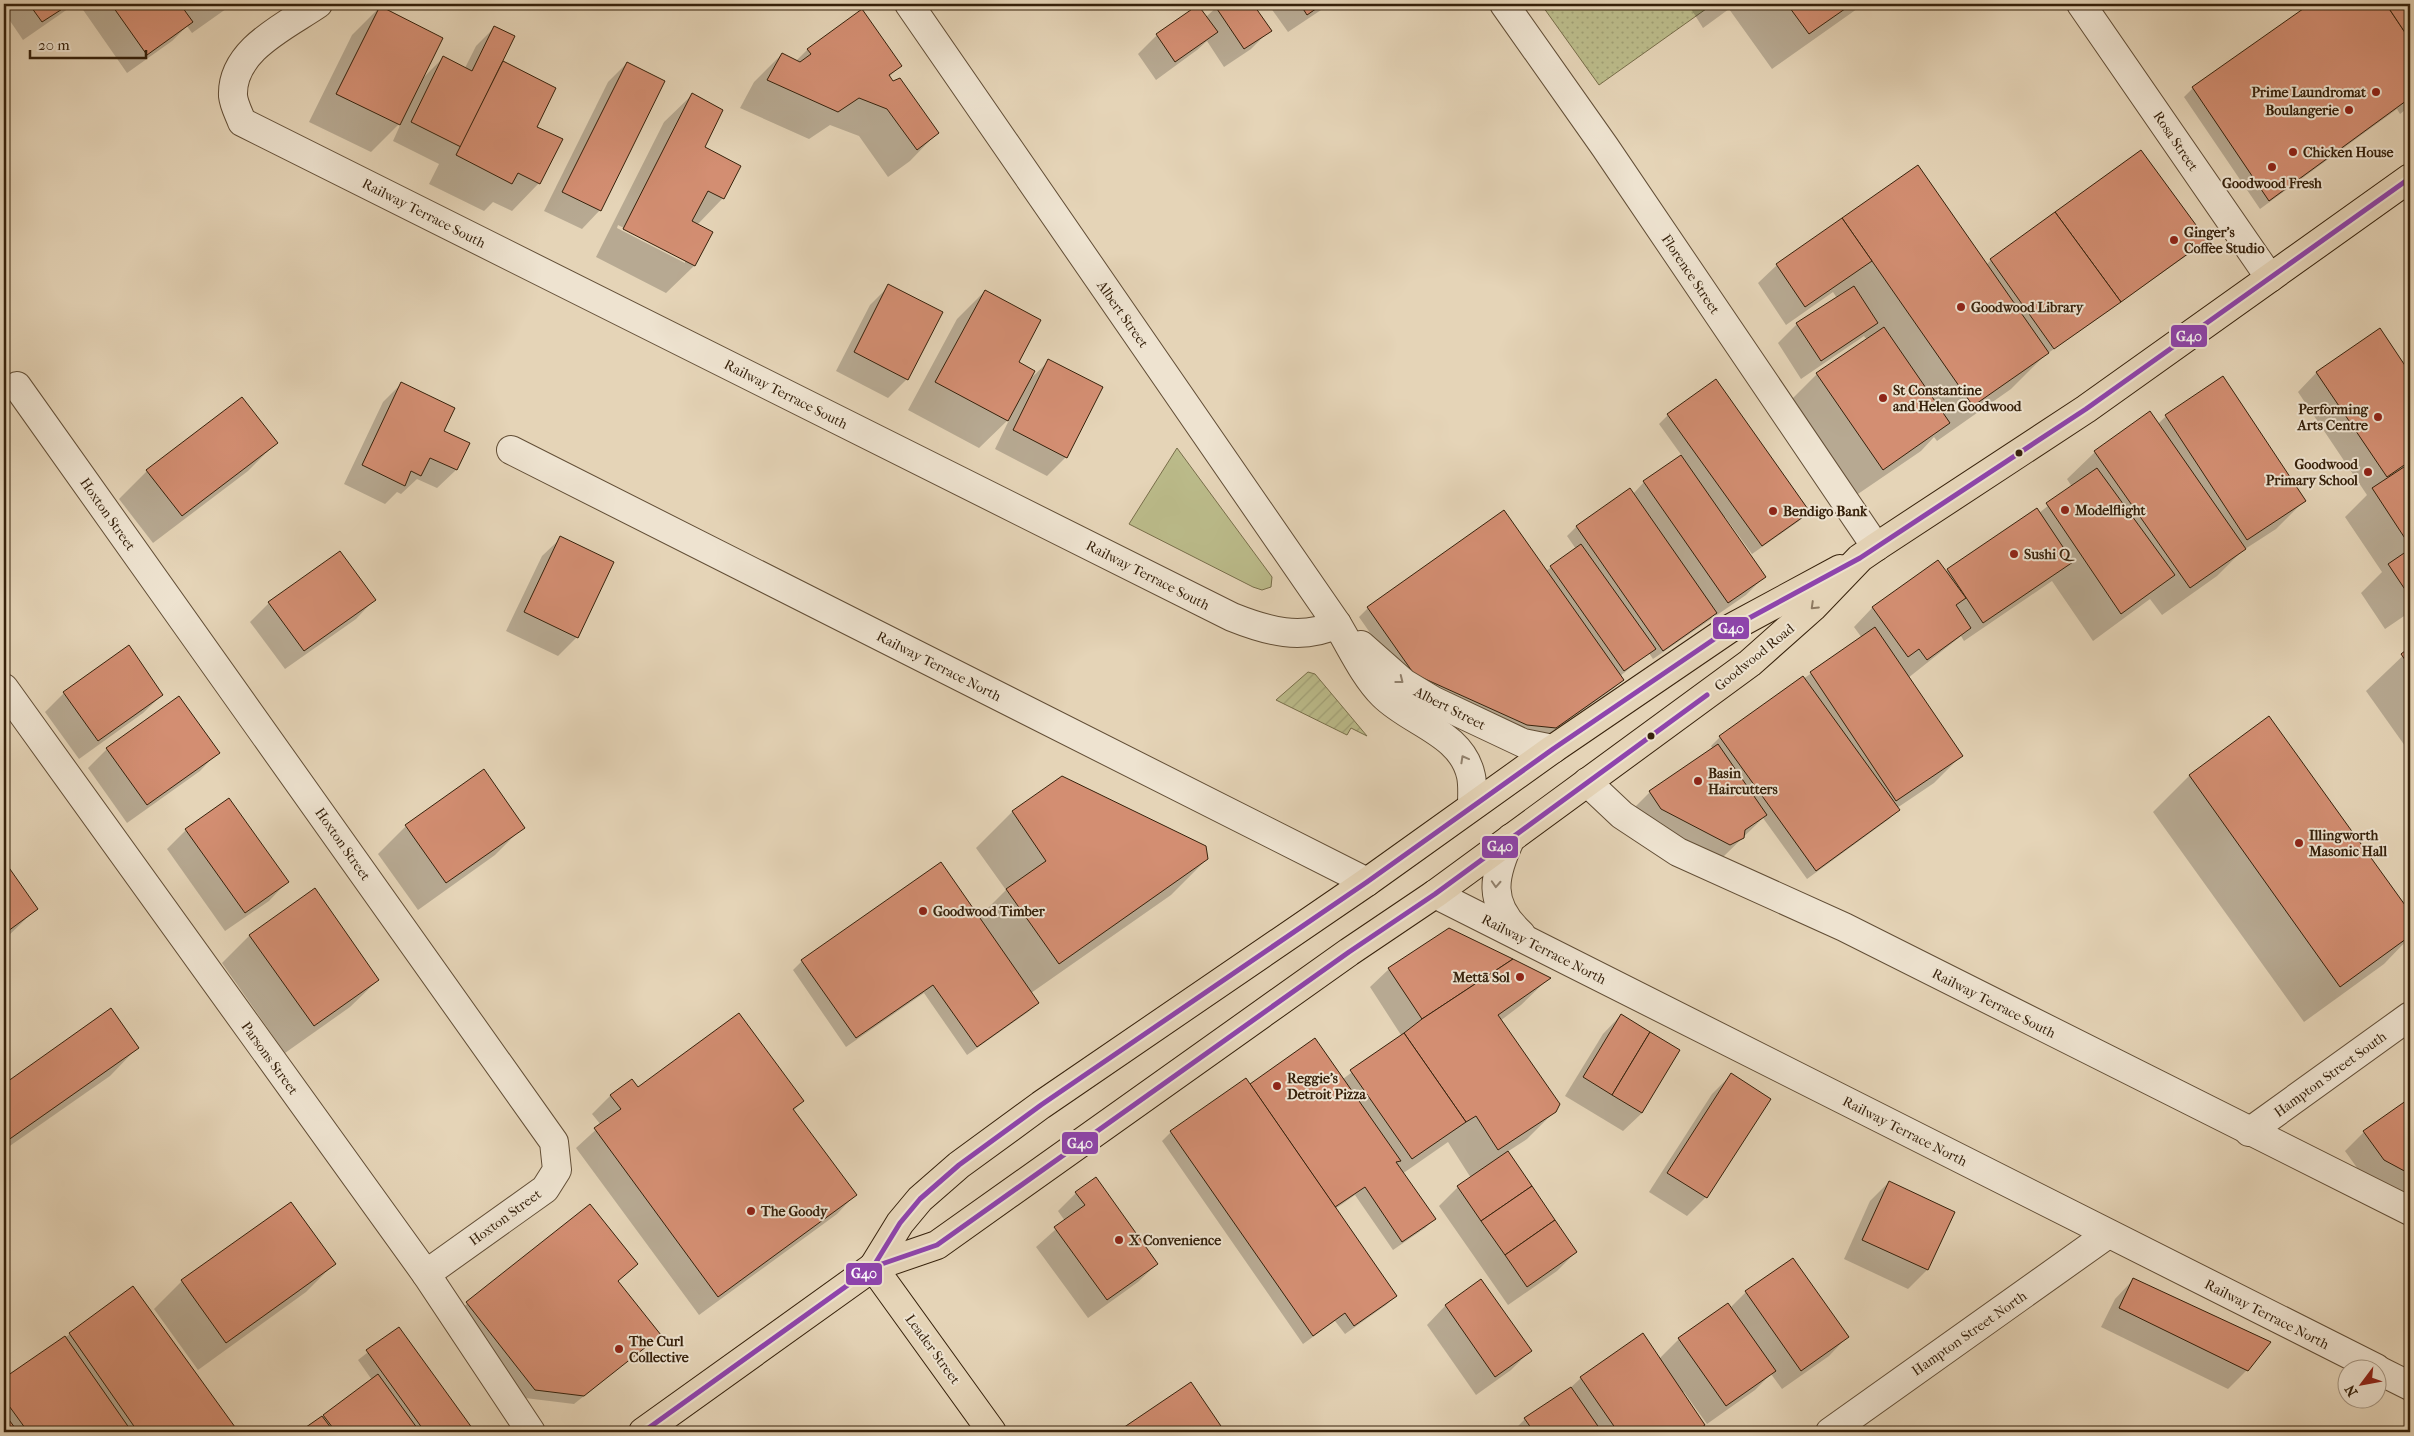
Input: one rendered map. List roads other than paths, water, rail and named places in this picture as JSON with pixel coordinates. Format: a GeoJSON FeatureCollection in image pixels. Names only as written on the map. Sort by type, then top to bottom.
{"type":"FeatureCollection","features":[{"type":"Feature","properties":{"kind":"main road","name":"Goodwood Road"},"geometry":{"type":"LineString","coordinates":[[873,1267],[900,1223],[915,1205],[959,1165],[1041,1105],[1367,882],[1553,749],[1729,629],[1868,553],[2086,409],[2410,178]]}},
{"type":"Feature","properties":{"kind":"main road","name":"Goodwood Road"},"geometry":{"type":"LineString","coordinates":[[644,1432],[873,1267],[937,1245],[1326,968],[1435,894],[1750,663],[1813,607],[1868,553]]}},
{"type":"Feature","properties":{"kind":"main road","name":"Leader Street"},"geometry":{"type":"LineString","coordinates":[[873,1267],[992,1432]]}},
{"type":"Feature","properties":{"kind":"street","name":"Railway Terrace South"},"geometry":{"type":"LineString","coordinates":[[318,4],[252,49],[241,64],[234,82],[233,99],[242,122],[1232,617],[1262,628],[1300,634],[1319,632],[1337,624]]}},
{"type":"Feature","properties":{"kind":"street","name":"Albert Street"},"geometry":{"type":"LineString","coordinates":[[908,4],[1337,624],[1382,694],[1409,716],[1443,736],[1464,756],[1472,777],[1472,806]]}},
{"type":"Feature","properties":{"kind":"street","name":"Florence Street"},"geometry":{"type":"LineString","coordinates":[[1504,4],[1605,147],[1868,553]]}},
{"type":"Feature","properties":{"kind":"street","name":"Rosa Street"},"geometry":{"type":"LineString","coordinates":[[2081,4],[2270,278]]}},
{"type":"Feature","properties":{"kind":"street","name":"Hoxton Street"},"geometry":{"type":"LineString","coordinates":[[17,386],[554,1142],[557,1170],[545,1189],[426,1274]]}},
{"type":"Feature","properties":{"kind":"street","name":"Railway Terrace North"},"geometry":{"type":"LineString","coordinates":[[511,450],[1367,882]]}},
{"type":"Feature","properties":{"kind":"street","name":"Albert Street"},"geometry":{"type":"LineString","coordinates":[[1337,624],[1392,674],[1422,695],[1523,743],[1553,749]]}},
{"type":"Feature","properties":{"kind":"street","name":"Parsons Street"},"geometry":{"type":"LineString","coordinates":[[4,688],[426,1274],[531,1432]]}},
{"type":"Feature","properties":{"kind":"street","name":"Railway Terrace South"},"geometry":{"type":"LineString","coordinates":[[1587,782],[1622,815],[1678,852],[1844,927],[2249,1132],[2410,1211]]}},
{"type":"Feature","properties":{"kind":"street"},"geometry":{"type":"LineString","coordinates":[[1511,838],[1499,867],[1496,898],[1502,912],[1516,930],[1532,944]]}},
{"type":"Feature","properties":{"kind":"street","name":"Railway Terrace North"},"geometry":{"type":"LineString","coordinates":[[1435,894],[2354,1358]]}},
{"type":"Feature","properties":{"kind":"street","name":"Hampton Street South"},"geometry":{"type":"LineString","coordinates":[[2249,1132],[2410,1016]]}},
{"type":"Feature","properties":{"kind":"street","name":"Hampton Street North"},"geometry":{"type":"LineString","coordinates":[[1830,1432],[2108,1234]]}},
{"type":"Feature","properties":{"kind":"street","name":"Railway Terrace North"},"geometry":{"type":"LineString","coordinates":[[2386,1374],[2410,1386]]}},
{"type":"Feature","properties":{"kind":"place","name":"Prime Laundromat"},"geometry":{"type":"Point","coordinates":[2376,92]}},
{"type":"Feature","properties":{"kind":"place","name":"Boulangerie"},"geometry":{"type":"Point","coordinates":[2349,110]}},
{"type":"Feature","properties":{"kind":"place","name":"Chicken House"},"geometry":{"type":"Point","coordinates":[2293,152]}},
{"type":"Feature","properties":{"kind":"place","name":"Goodwood Fresh"},"geometry":{"type":"Point","coordinates":[2272,167]}},
{"type":"Feature","properties":{"kind":"place","name":"Ginger's Coffee Studio"},"geometry":{"type":"Point","coordinates":[2174,240]}},
{"type":"Feature","properties":{"kind":"place","name":"Goodwood Library"},"geometry":{"type":"Point","coordinates":[1961,307]}},
{"type":"Feature","properties":{"kind":"place","name":"St Constantine and Helen Goodwood"},"geometry":{"type":"Point","coordinates":[1883,398]}},
{"type":"Feature","properties":{"kind":"place","name":"Performing Arts Centre"},"geometry":{"type":"Point","coordinates":[2378,417]}},
{"type":"Feature","properties":{"kind":"place","name":"Goodwood Primary School"},"geometry":{"type":"Point","coordinates":[2368,472]}},
{"type":"Feature","properties":{"kind":"place","name":"Modelflight"},"geometry":{"type":"Point","coordinates":[2065,510]}},
{"type":"Feature","properties":{"kind":"place","name":"Bendigo Bank"},"geometry":{"type":"Point","coordinates":[1773,511]}},
{"type":"Feature","properties":{"kind":"place","name":"Sushi Q"},"geometry":{"type":"Point","coordinates":[2014,554]}},
{"type":"Feature","properties":{"kind":"place","name":"Basin Haircutters"},"geometry":{"type":"Point","coordinates":[1698,781]}},
{"type":"Feature","properties":{"kind":"place","name":"Illingworth Masonic Hall"},"geometry":{"type":"Point","coordinates":[2299,843]}},
{"type":"Feature","properties":{"kind":"place","name":"Goodwood Timber"},"geometry":{"type":"Point","coordinates":[923,911]}},
{"type":"Feature","properties":{"kind":"place","name":"Mettā Sol"},"geometry":{"type":"Point","coordinates":[1520,977]}},
{"type":"Feature","properties":{"kind":"place","name":"Reggie’s Detroit Pizza"},"geometry":{"type":"Point","coordinates":[1277,1086]}},
{"type":"Feature","properties":{"kind":"place","name":"The Goody"},"geometry":{"type":"Point","coordinates":[751,1211]}},
{"type":"Feature","properties":{"kind":"place","name":"X Convenience"},"geometry":{"type":"Point","coordinates":[1119,1240]}},
{"type":"Feature","properties":{"kind":"place","name":"The Curl Collective"},"geometry":{"type":"Point","coordinates":[619,1349]}}]}
